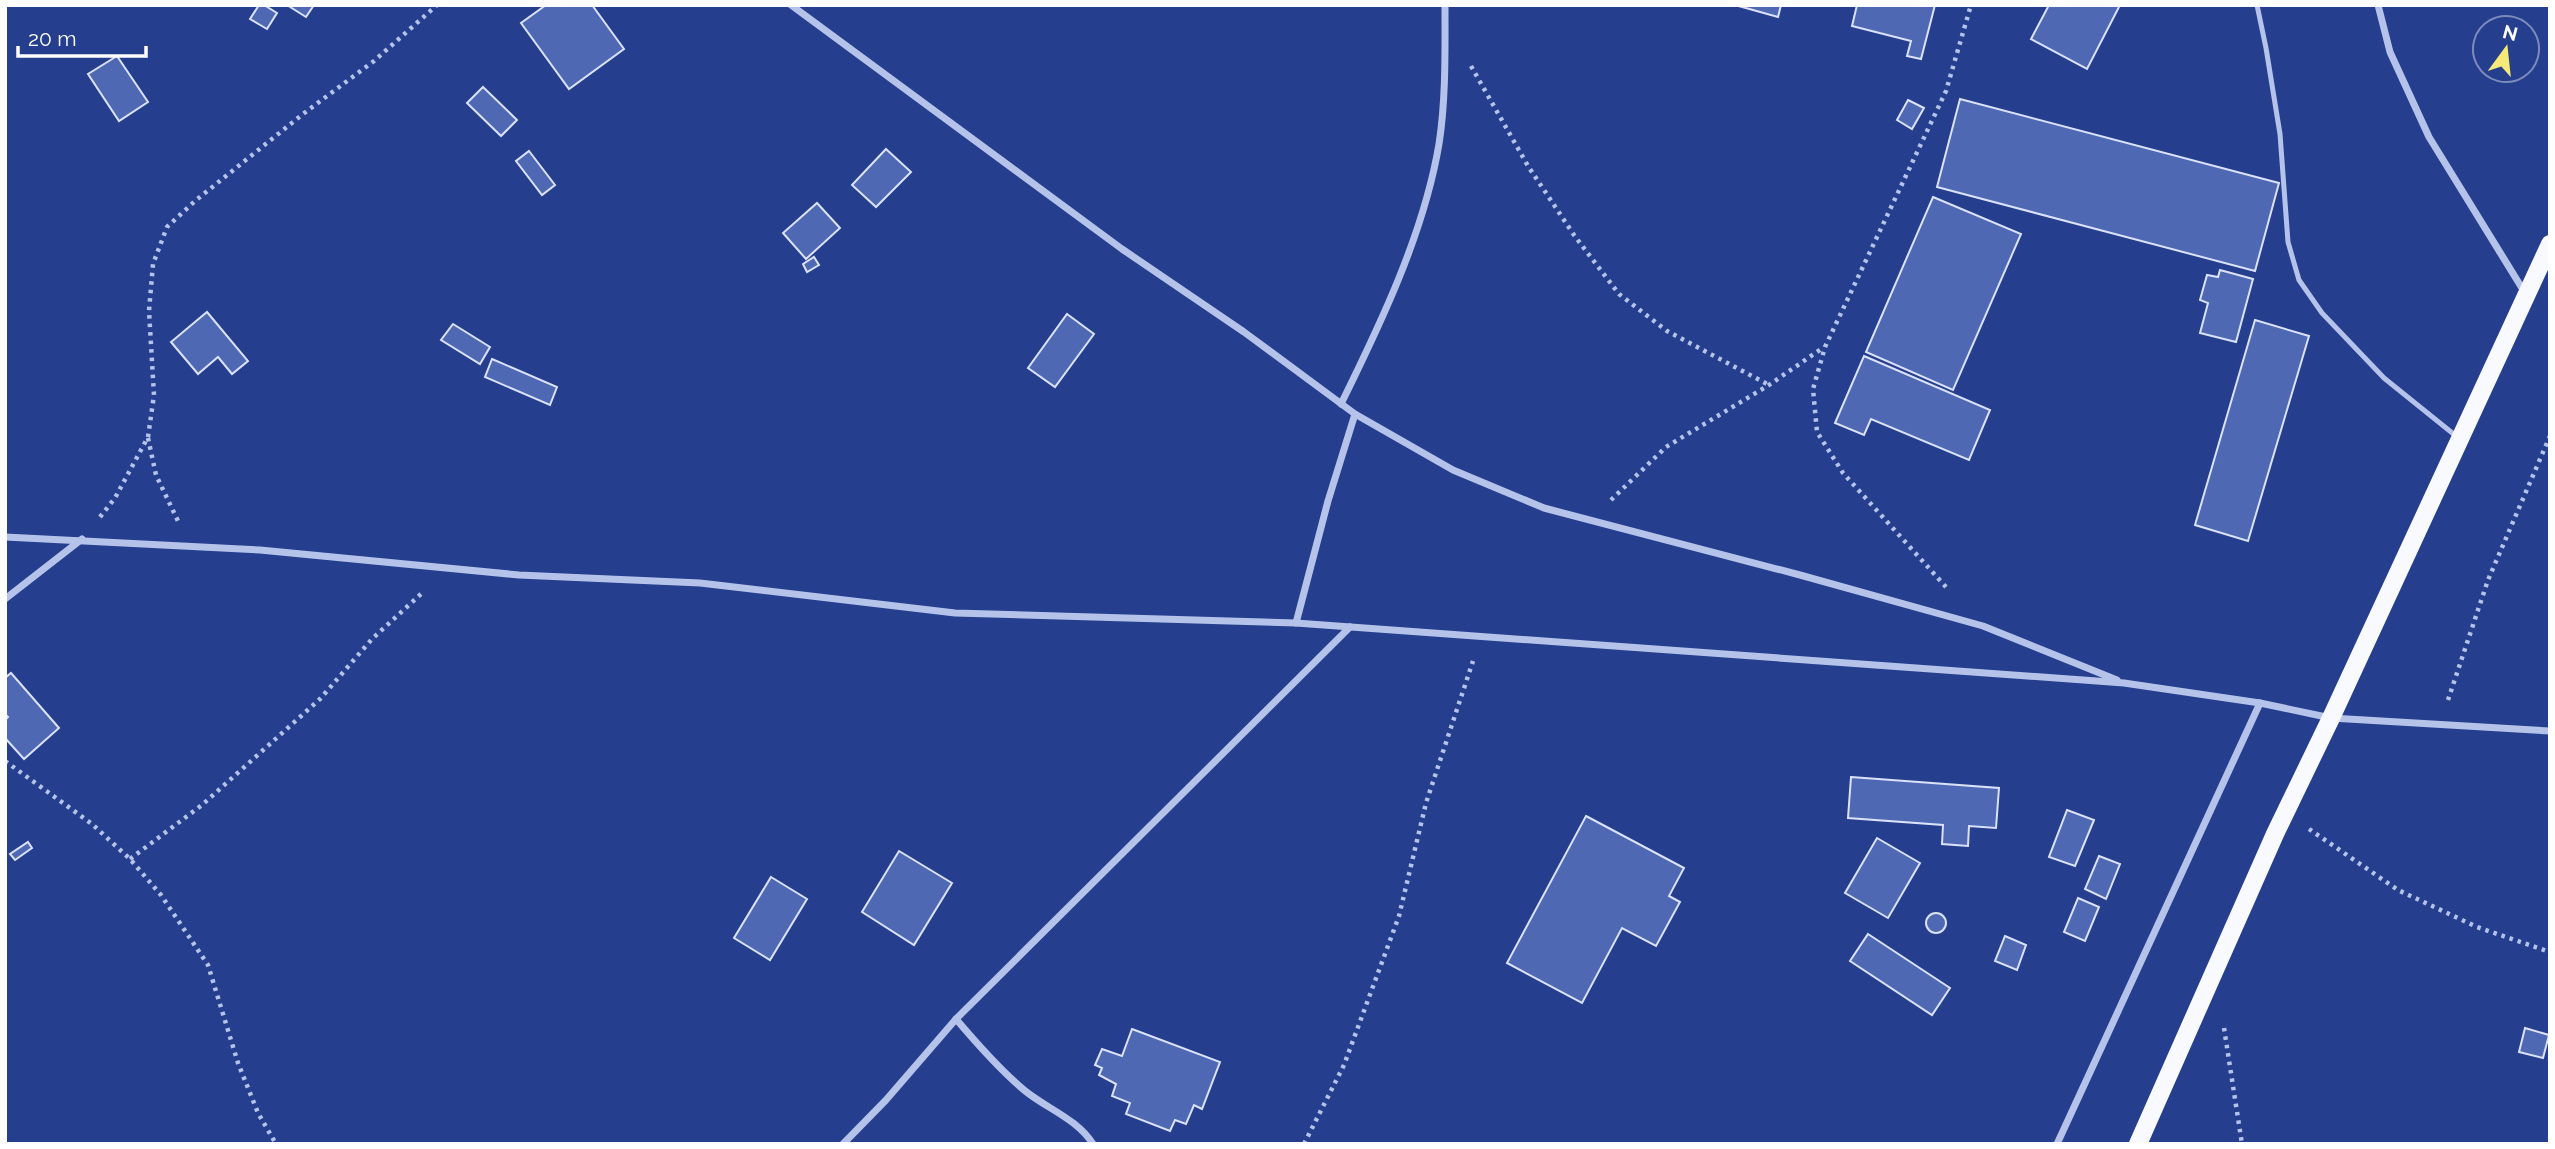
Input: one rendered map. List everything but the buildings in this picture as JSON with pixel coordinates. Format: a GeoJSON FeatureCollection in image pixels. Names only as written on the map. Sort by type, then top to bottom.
{"type":"FeatureCollection","features":[{"type":"Feature","properties":{"kind":"main road"},"geometry":{"type":"LineString","coordinates":[[2138,1144],[2285,813],[2332,718],[2550,244]]}},
{"type":"Feature","properties":{"kind":"street"},"geometry":{"type":"LineString","coordinates":[[790,5],[1088,225],[1244,332],[1355,414],[1452,470],[1544,508],[1983,626],[2124,682]]}},
{"type":"Feature","properties":{"kind":"street"},"geometry":{"type":"LineString","coordinates":[[1341,404],[1383,320],[1423,208],[1439,144],[1444,80],[1445,5]]}},
{"type":"Feature","properties":{"kind":"street"},"geometry":{"type":"LineString","coordinates":[[2378,5],[2390,52],[2429,137],[2526,295]]}},
{"type":"Feature","properties":{"kind":"street"},"geometry":{"type":"LineString","coordinates":[[1296,623],[1328,501],[1355,414]]}},
{"type":"Feature","properties":{"kind":"street"},"geometry":{"type":"LineString","coordinates":[[5,537],[260,550],[519,575],[700,583],[955,613],[1296,623],[2124,682],[2260,703],[2332,718],[2550,731]]}},
{"type":"Feature","properties":{"kind":"street"},"geometry":{"type":"LineString","coordinates":[[5,599],[82,539]]}},
{"type":"Feature","properties":{"kind":"street"},"geometry":{"type":"LineString","coordinates":[[843,1144],[886,1100],[956,1019],[1350,627]]}},
{"type":"Feature","properties":{"kind":"street"},"geometry":{"type":"LineString","coordinates":[[2057,1144],[2260,703]]}},
{"type":"Feature","properties":{"kind":"street"},"geometry":{"type":"LineString","coordinates":[[956,1019],[999,1067],[1026,1092],[1083,1130],[1093,1144]]}},
{"type":"Feature","properties":{"kind":"lane"},"geometry":{"type":"LineString","coordinates":[[2257,5],[2280,134],[2288,242],[2299,280],[2322,313],[2384,378],[2460,439]]}},
{"type":"Feature","properties":{"kind":"path"},"geometry":{"type":"LineString","coordinates":[[190,546],[156,475],[148,437],[154,395],[149,311],[152,264],[167,227],[195,201],[303,114],[374,61],[437,5]]}},
{"type":"Feature","properties":{"kind":"path"},"geometry":{"type":"LineString","coordinates":[[1948,589],[1843,472],[1817,432],[1813,388],[1825,346],[1946,91],[1971,5]]}},
{"type":"Feature","properties":{"kind":"path"},"geometry":{"type":"LineString","coordinates":[[1471,65],[1528,166],[1574,235],[1619,294],[1667,331],[1769,385]]}},
{"type":"Feature","properties":{"kind":"path"},"geometry":{"type":"LineString","coordinates":[[1590,521],[1666,447],[1769,385],[1825,346]]}},
{"type":"Feature","properties":{"kind":"path"},"geometry":{"type":"LineString","coordinates":[[2440,724],[2488,580],[2550,436]]}},
{"type":"Feature","properties":{"kind":"path"},"geometry":{"type":"LineString","coordinates":[[82,539],[115,498],[148,437]]}},
{"type":"Feature","properties":{"kind":"path"},"geometry":{"type":"LineString","coordinates":[[130,859],[202,805],[320,699],[372,639],[448,568]]}},
{"type":"Feature","properties":{"kind":"path"},"geometry":{"type":"LineString","coordinates":[[1304,1144],[1344,1065],[1399,916],[1426,803],[1480,636]]}},
{"type":"Feature","properties":{"kind":"path"},"geometry":{"type":"LineString","coordinates":[[5,761],[92,824],[130,859],[161,895],[208,965],[238,1063],[258,1113],[276,1144]]}},
{"type":"Feature","properties":{"kind":"path"},"geometry":{"type":"LineString","coordinates":[[2285,813],[2398,890],[2477,927],[2550,953]]}},
{"type":"Feature","properties":{"kind":"path"},"geometry":{"type":"LineString","coordinates":[[2224,1022],[2242,1144]]}}]}
